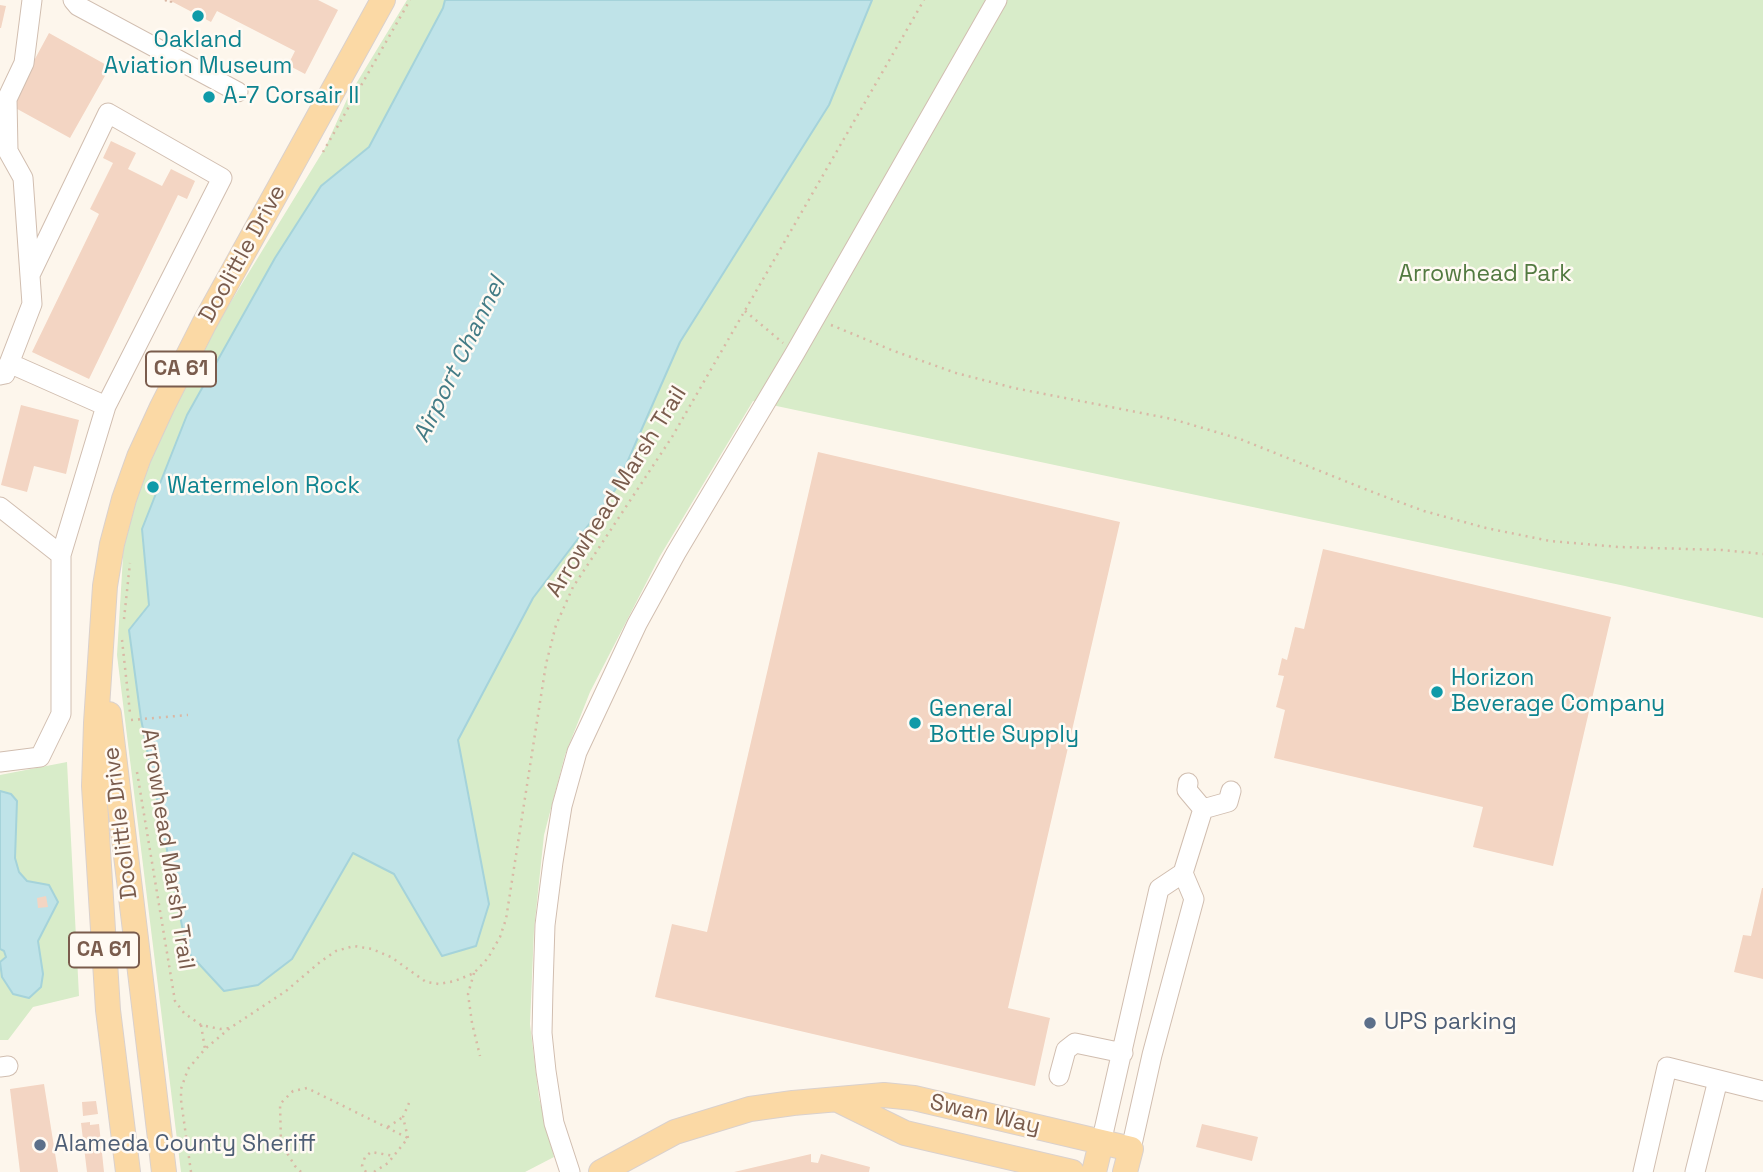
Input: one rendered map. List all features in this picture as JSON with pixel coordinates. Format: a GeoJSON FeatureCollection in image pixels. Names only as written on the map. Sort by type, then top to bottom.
{"type":"FeatureCollection","features":[{"type":"Feature","properties":{"kind":"main road","name":"Doolittle Drive"},"geometry":{"type":"LineString","coordinates":[[164,1172],[128,890],[112,638],[105,586],[112,544],[139,457],[204,324],[383,0]]}},
{"type":"Feature","properties":{"kind":"main road","name":"Doolittle Drive"},"geometry":{"type":"LineString","coordinates":[[112,638],[94,786],[108,1010],[128,1172]]}},
{"type":"Feature","properties":{"kind":"main road","name":"Swan Way"},"geometry":{"type":"LineString","coordinates":[[601,1172],[676,1132],[750,1109],[884,1095],[914,1098],[1101,1143],[1128,1161]]}},
{"type":"Feature","properties":{"kind":"main road","name":"Swan Way"},"geometry":{"type":"LineString","coordinates":[[838,1100],[905,1133],[1072,1172]]}},
{"type":"Feature","properties":{"kind":"main road"},"geometry":{"type":"LineString","coordinates":[[1094,1172],[1101,1143]]}},
{"type":"Feature","properties":{"kind":"lane"},"geometry":{"type":"LineString","coordinates":[[32,0],[24,62],[7,99],[8,151],[23,178],[32,304],[4,369],[106,406]]}},
{"type":"Feature","properties":{"kind":"lane"},"geometry":{"type":"LineString","coordinates":[[74,0],[79,6],[239,92]]}},
{"type":"Feature","properties":{"kind":"lane"},"geometry":{"type":"LineString","coordinates":[[570,1172],[554,1123],[542,1033],[545,925],[560,817],[577,752],[637,624],[676,553],[795,353],[997,0]]}},
{"type":"Feature","properties":{"kind":"lane"},"geometry":{"type":"LineString","coordinates":[[0,762],[40,757],[61,714],[61,555],[106,406],[222,178],[108,113],[30,275]]}},
{"type":"Feature","properties":{"kind":"lane"},"geometry":{"type":"LineString","coordinates":[[0,506],[61,555]]}},
{"type":"Feature","properties":{"kind":"lane"},"geometry":{"type":"LineString","coordinates":[[1188,783],[1186,790],[1203,809]]}},
{"type":"Feature","properties":{"kind":"lane"},"geometry":{"type":"LineString","coordinates":[[1203,809],[1228,803],[1231,791]]}},
{"type":"Feature","properties":{"kind":"lane"},"geometry":{"type":"LineString","coordinates":[[1101,1143],[1159,889],[1183,873],[1203,809]]}},
{"type":"Feature","properties":{"kind":"lane"},"geometry":{"type":"LineString","coordinates":[[1128,1161],[1152,1055],[1194,899],[1183,873]]}},
{"type":"Feature","properties":{"kind":"lane"},"geometry":{"type":"LineString","coordinates":[[1059,1076],[1066,1050],[1075,1042],[1123,1053]]}},
{"type":"Feature","properties":{"kind":"lane"},"geometry":{"type":"LineString","coordinates":[[1643,1172],[1667,1067],[1763,1091]]}},
{"type":"Feature","properties":{"kind":"lane"},"geometry":{"type":"LineString","coordinates":[[1695,1172],[1718,1080]]}},
{"type":"Feature","properties":{"kind":"path"},"geometry":{"type":"LineString","coordinates":[[165,0],[170,3],[171,1]]}},
{"type":"Feature","properties":{"kind":"path"},"geometry":{"type":"LineString","coordinates":[[323,153],[410,0]]}},
{"type":"Feature","properties":{"kind":"path","name":"Arrowhead Marsh Trail"},"geometry":{"type":"LineString","coordinates":[[474,973],[494,948],[506,919],[546,664],[556,625],[573,587],[672,437],[924,0]]}},
{"type":"Feature","properties":{"kind":"path"},"geometry":{"type":"LineString","coordinates":[[745,311],[795,353]]}},
{"type":"Feature","properties":{"kind":"path"},"geometry":{"type":"LineString","coordinates":[[814,318],[956,373],[1014,388],[1172,419],[1240,439],[1375,493],[1486,528],[1550,541],[1763,554]]}},
{"type":"Feature","properties":{"kind":"path"},"geometry":{"type":"LineString","coordinates":[[124,622],[131,553]]}},
{"type":"Feature","properties":{"kind":"path","name":"Arrowhead Marsh Trail"},"geometry":{"type":"LineString","coordinates":[[112,638],[131,729]]}},
{"type":"Feature","properties":{"kind":"path"},"geometry":{"type":"LineString","coordinates":[[131,720],[188,715]]}},
{"type":"Feature","properties":{"kind":"path","name":"Arrowhead Marsh Trail"},"geometry":{"type":"LineString","coordinates":[[136,764],[175,1001],[184,1013],[201,1025]]}},
{"type":"Feature","properties":{"kind":"path"},"geometry":{"type":"LineString","coordinates":[[191,1172],[181,1088],[188,1069],[205,1049],[230,1028],[270,1003],[336,951],[354,946],[372,949],[391,957],[426,982],[447,983],[474,973]]}},
{"type":"Feature","properties":{"kind":"path"},"geometry":{"type":"LineString","coordinates":[[474,973],[468,994],[480,1056]]}},
{"type":"Feature","properties":{"kind":"path"},"geometry":{"type":"LineString","coordinates":[[205,1049],[201,1025],[230,1028]]}},
{"type":"Feature","properties":{"kind":"path"},"geometry":{"type":"LineString","coordinates":[[301,1172],[281,1143],[280,1104],[293,1091],[307,1088],[408,1138]]}},
{"type":"Feature","properties":{"kind":"path"},"geometry":{"type":"LineString","coordinates":[[388,1128],[402,1117],[409,1103]]}},
{"type":"Feature","properties":{"kind":"path"},"geometry":{"type":"LineString","coordinates":[[402,1117],[408,1138]]}},
{"type":"Feature","properties":{"kind":"path"},"geometry":{"type":"LineString","coordinates":[[374,1172],[388,1163],[408,1138]]}},
{"type":"Feature","properties":{"kind":"path"},"geometry":{"type":"LineString","coordinates":[[366,1172],[362,1166],[365,1157],[371,1152],[394,1156]]}},
{"type":"Feature","properties":{"kind":"green space","name":"Arrowhead Park"},"geometry":{"type":"Polygon","coordinates":[[[407,0],[1763,0],[1763,618],[1625,586],[753,401],[660,556],[590,692],[565,755],[544,835],[534,930],[530,1024],[539,1098],[554,1157],[525,1172],[181,1172],[117,655],[124,540],[154,442],[221,318],[325,148],[348,97],[407,0]]]}},
{"type":"Feature","properties":{"kind":"green space"},"geometry":{"type":"Polygon","coordinates":[[[67,762],[79,996],[33,1007],[8,1040],[0,1040],[0,775],[67,762]]]}},
{"type":"Feature","properties":{"kind":"water","name":"Airport Channel"},"geometry":{"type":"Polygon","coordinates":[[[445,0],[872,0],[829,105],[680,342],[615,490],[533,598],[458,740],[489,904],[476,946],[442,956],[394,874],[353,853],[292,959],[258,985],[224,991],[187,951],[141,719],[129,630],[149,605],[142,529],[187,415],[275,258],[321,186],[369,147],[445,0]]]}},
{"type":"Feature","properties":{"kind":"water"},"geometry":{"type":"Polygon","coordinates":[[[0,791],[11,794],[17,801],[15,858],[19,872],[27,881],[49,885],[58,902],[38,941],[43,974],[41,987],[29,998],[13,994],[2,977],[0,962],[6,957],[0,949],[0,791]]]}},
{"type":"Feature","properties":{"kind":"building"},"geometry":{"type":"Polygon","coordinates":[[[169,0],[318,0],[338,10],[305,74],[288,65],[295,51],[217,11],[211,22],[169,0]]]}},
{"type":"Feature","properties":{"kind":"building"},"geometry":{"type":"Polygon","coordinates":[[[0,5],[6,6],[1,28],[0,28],[0,5]]]}},
{"type":"Feature","properties":{"kind":"building"},"geometry":{"type":"Polygon","coordinates":[[[49,33],[110,67],[70,138],[10,105],[49,33]]]}},
{"type":"Feature","properties":{"kind":"building"},"geometry":{"type":"Polygon","coordinates":[[[111,141],[136,153],[128,169],[162,186],[171,169],[195,181],[187,199],[178,195],[89,379],[32,352],[99,214],[90,209],[113,163],[103,158],[111,141]]]}},
{"type":"Feature","properties":{"kind":"building"},"geometry":{"type":"Polygon","coordinates":[[[21,405],[79,420],[66,474],[34,466],[27,492],[1,485],[21,405]]]}},
{"type":"Feature","properties":{"kind":"building","name":"General Bottle Supply"},"geometry":{"type":"Polygon","coordinates":[[[818,452],[1120,522],[1008,1008],[1050,1018],[1035,1086],[655,997],[672,924],[707,932],[818,452]]]}},
{"type":"Feature","properties":{"kind":"building","name":"Horizon Beverage Company"},"geometry":{"type":"Polygon","coordinates":[[[1323,549],[1611,617],[1553,866],[1473,847],[1483,807],[1274,758],[1285,710],[1276,707],[1284,676],[1278,675],[1282,658],[1287,660],[1295,627],[1304,629],[1323,549]]]}},
{"type":"Feature","properties":{"kind":"building"},"geometry":{"type":"Polygon","coordinates":[[[1762,888],[1763,979],[1734,972],[1743,935],[1751,936],[1762,888]]]}},
{"type":"Feature","properties":{"kind":"building"},"geometry":{"type":"Polygon","coordinates":[[[46,896],[48,907],[38,908],[37,898],[46,896]]]}},
{"type":"Feature","properties":{"kind":"building"},"geometry":{"type":"Polygon","coordinates":[[[44,1084],[58,1172],[20,1172],[10,1089],[44,1084]]]}},
{"type":"Feature","properties":{"kind":"building"},"geometry":{"type":"Polygon","coordinates":[[[96,1101],[98,1114],[83,1116],[82,1102],[96,1101]]]}},
{"type":"Feature","properties":{"kind":"building"},"geometry":{"type":"Polygon","coordinates":[[[90,1122],[90,1125],[99,1124],[104,1172],[87,1172],[81,1123],[90,1122]]]}},
{"type":"Feature","properties":{"kind":"building"},"geometry":{"type":"Polygon","coordinates":[[[1202,1124],[1258,1137],[1252,1161],[1196,1147],[1202,1124]]]}},
{"type":"Feature","properties":{"kind":"building"},"geometry":{"type":"Polygon","coordinates":[[[811,1154],[811,1162],[818,1163],[821,1154],[870,1167],[869,1172],[734,1172],[811,1154]]]}},
{"type":"Feature","properties":{"kind":"place","name":"Oakland Aviation Museum"},"geometry":{"type":"Point","coordinates":[198,16]}},
{"type":"Feature","properties":{"kind":"place","name":"A-7 Corsair II"},"geometry":{"type":"Point","coordinates":[209,97]}},
{"type":"Feature","properties":{"kind":"place","name":"Watermelon Rock"},"geometry":{"type":"Point","coordinates":[153,487]}},
{"type":"Feature","properties":{"kind":"place","name":"Horizon Beverage Company"},"geometry":{"type":"Point","coordinates":[1437,692]}},
{"type":"Feature","properties":{"kind":"place","name":"General Bottle Supply"},"geometry":{"type":"Point","coordinates":[915,723]}},
{"type":"Feature","properties":{"kind":"place","name":"UPS parking"},"geometry":{"type":"Point","coordinates":[1370,1023]}},
{"type":"Feature","properties":{"kind":"place","name":"Alameda County Sheriff"},"geometry":{"type":"Point","coordinates":[40,1145]}}]}
